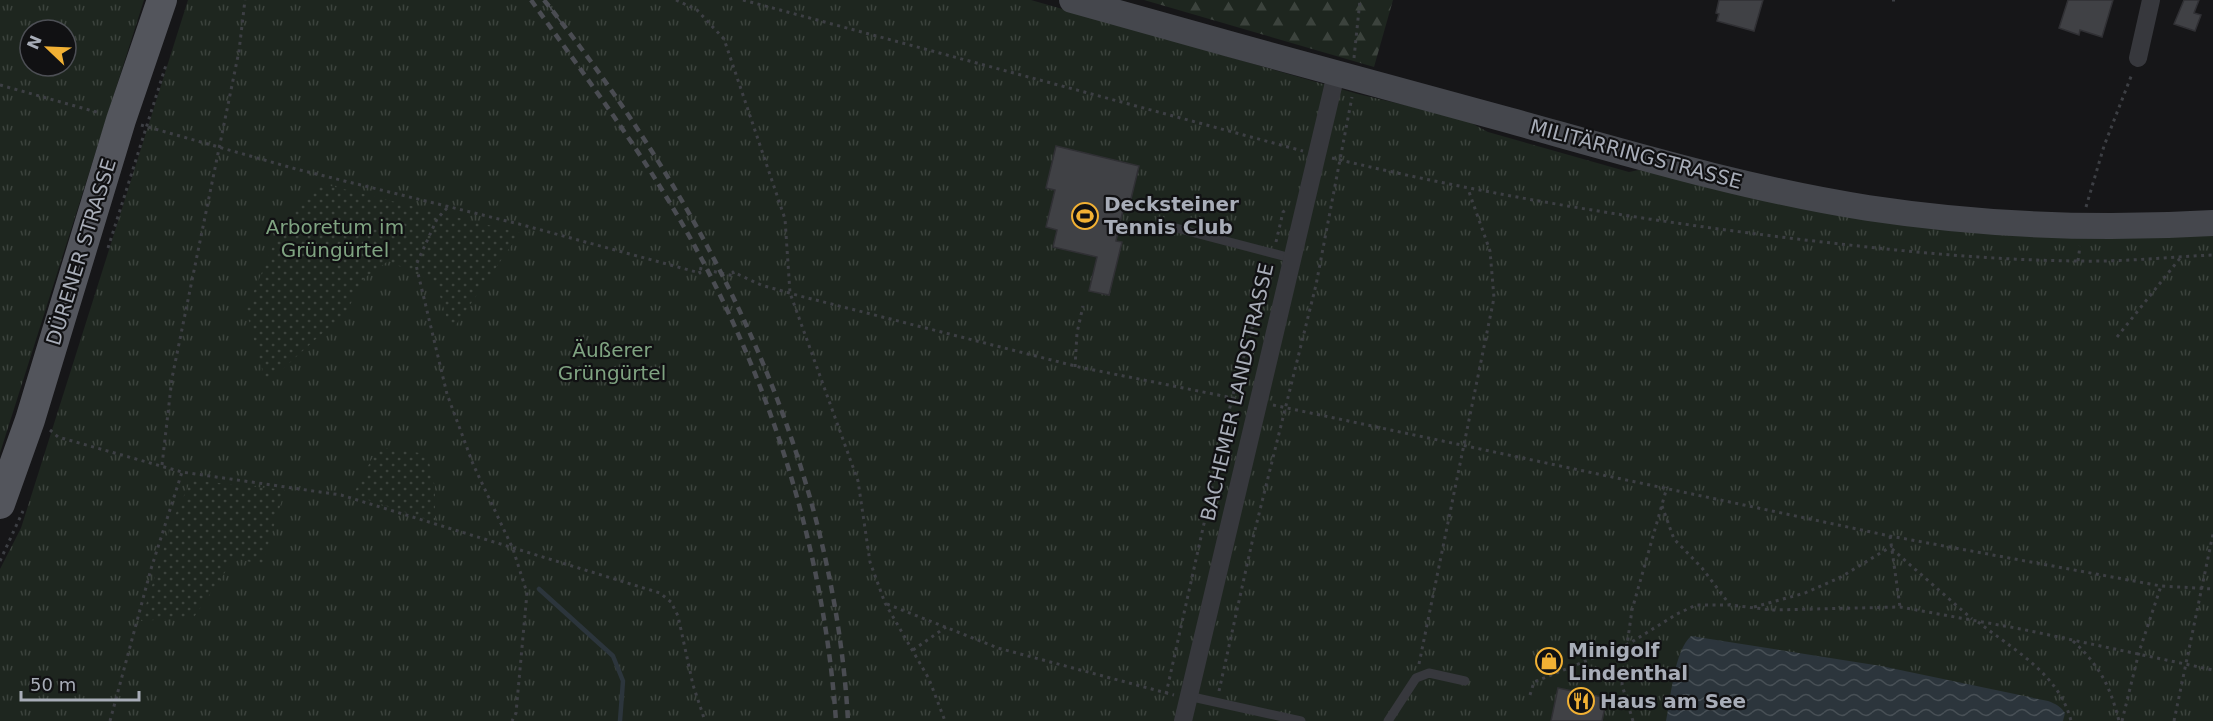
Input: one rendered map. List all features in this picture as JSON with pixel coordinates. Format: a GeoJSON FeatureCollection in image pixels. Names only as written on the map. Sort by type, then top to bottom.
{"type":"FeatureCollection","features":[{"type":"Feature","properties":{"kind":"main road","name":"DÜRENER STRASSE"},"geometry":{"type":"LineString","coordinates":[[0,504],[30,420],[122,120],[162,0]]}},
{"type":"Feature","properties":{"kind":"main road","name":"MILITÄRRINGSTRASSE"},"geometry":{"type":"LineString","coordinates":[[1072,0],[1346,77],[1687,168],[1808,197],[1869,208],[1970,220],[2146,227],[2213,223]]}},
{"type":"Feature","properties":{"kind":"street"},"geometry":{"type":"LineString","coordinates":[[2138,58],[2151,0]]}},
{"type":"Feature","properties":{"kind":"street","name":"BACHEMER LANDSTRASSE"},"geometry":{"type":"LineString","coordinates":[[1183,721],[1258,403],[1282,256],[1306,192],[1315,154],[1346,77]]}},
{"type":"Feature","properties":{"kind":"lane"},"geometry":{"type":"LineString","coordinates":[[1176,228],[1282,256]]}},
{"type":"Feature","properties":{"kind":"lane"},"geometry":{"type":"LineString","coordinates":[[1388,721],[1416,678],[1430,673],[1465,681]]}},
{"type":"Feature","properties":{"kind":"lane"},"geometry":{"type":"LineString","coordinates":[[1188,696],[1301,721]]}},
{"type":"Feature","properties":{"kind":"path"},"geometry":{"type":"LineString","coordinates":[[162,465],[172,378],[239,51],[245,0]]}},
{"type":"Feature","properties":{"kind":"path"},"geometry":{"type":"LineString","coordinates":[[676,0],[697,10],[724,39],[784,219],[790,293],[858,481],[870,562],[885,603],[929,679],[945,721]]}},
{"type":"Feature","properties":{"kind":"path"},"geometry":{"type":"LineString","coordinates":[[743,0],[1315,154],[1468,189],[1758,234],[1978,257],[2078,261],[2213,255]]}},
{"type":"Feature","properties":{"kind":"path"},"geometry":{"type":"LineString","coordinates":[[1353,52],[1360,0]]}},
{"type":"Feature","properties":{"kind":"path"},"geometry":{"type":"LineString","coordinates":[[1892,0],[1898,0]]}},
{"type":"Feature","properties":{"kind":"path"},"geometry":{"type":"LineString","coordinates":[[2078,261],[2083,226],[2104,146],[2138,58]]}},
{"type":"Feature","properties":{"kind":"path"},"geometry":{"type":"LineString","coordinates":[[1216,703],[1316,285],[1339,160],[1346,77]]}},
{"type":"Feature","properties":{"kind":"path"},"geometry":{"type":"LineString","coordinates":[[0,85],[447,208],[519,224],[700,273],[699,268],[734,276],[733,272],[760,285],[1076,367],[1285,407],[1890,536],[2161,585],[2201,590],[2213,589]]}},
{"type":"Feature","properties":{"kind":"path"},"geometry":{"type":"LineString","coordinates":[[1416,678],[1494,298],[1490,251],[1468,189]]}},
{"type":"Feature","properties":{"kind":"path"},"geometry":{"type":"LineString","coordinates":[[1166,694],[1232,398],[1282,256],[1283,212],[1306,192]]}},
{"type":"Feature","properties":{"kind":"path"},"geometry":{"type":"LineString","coordinates":[[447,208],[437,219],[416,265],[447,394],[473,464],[513,549],[527,593],[516,713],[512,721]]}},
{"type":"Feature","properties":{"kind":"path"},"geometry":{"type":"LineString","coordinates":[[2117,337],[2181,257]]}},
{"type":"Feature","properties":{"kind":"path"},"geometry":{"type":"LineString","coordinates":[[1076,367],[1077,333],[1083,306]]}},
{"type":"Feature","properties":{"kind":"path"},"geometry":{"type":"LineString","coordinates":[[30,420],[50,429],[58,437],[182,472],[341,495],[660,593],[671,602],[678,616],[693,685],[705,721]]}},
{"type":"Feature","properties":{"kind":"path"},"geometry":{"type":"LineString","coordinates":[[110,721],[152,569],[182,472]]}},
{"type":"Feature","properties":{"kind":"path"},"geometry":{"type":"LineString","coordinates":[[1633,721],[1622,686],[1630,643],[1632,610],[1667,487]]}},
{"type":"Feature","properties":{"kind":"path"},"geometry":{"type":"LineString","coordinates":[[1662,504],[1674,539],[1702,568],[1730,605]]}},
{"type":"Feature","properties":{"kind":"path"},"geometry":{"type":"LineString","coordinates":[[2174,721],[2213,534]]}},
{"type":"Feature","properties":{"kind":"path"},"geometry":{"type":"LineString","coordinates":[[1890,536],[1900,607]]}},
{"type":"Feature","properties":{"kind":"path"},"geometry":{"type":"LineString","coordinates":[[1752,608],[1814,589],[1841,577],[1892,548]]}},
{"type":"Feature","properties":{"kind":"path"},"geometry":{"type":"LineString","coordinates":[[1892,548],[1975,620],[2036,666],[2067,704],[2071,721]]}},
{"type":"Feature","properties":{"kind":"path"},"geometry":{"type":"LineString","coordinates":[[2120,721],[2161,585]]}},
{"type":"Feature","properties":{"kind":"path"},"geometry":{"type":"LineString","coordinates":[[885,603],[998,648],[1166,694],[1188,696]]}},
{"type":"Feature","properties":{"kind":"path"},"geometry":{"type":"LineString","coordinates":[[1530,695],[1534,682],[1630,643],[1696,605],[1730,605],[1778,610],[1900,607],[2139,652],[2213,670]]}},
{"type":"Feature","properties":{"kind":"path"},"geometry":{"type":"LineString","coordinates":[[913,651],[946,627]]}},
{"type":"Feature","properties":{"kind":"path"},"geometry":{"type":"LineString","coordinates":[[2072,640],[2098,668],[2110,688],[2120,721]]}},
{"type":"Feature","properties":{"kind":"green space"},"geometry":{"type":"Polygon","coordinates":[[[0,0],[144,0],[0,453],[0,0]]]}},
{"type":"Feature","properties":{"kind":"green space","name":"Äußerer Grüngürtel"},"geometry":{"type":"Polygon","coordinates":[[[188,0],[1031,0],[1358,94],[1464,119],[1488,132],[1629,172],[1648,168],[1774,200],[2213,234],[2213,721],[0,721],[0,569],[21,528],[188,0]]]}},
{"type":"Feature","properties":{"kind":"green space"},"geometry":{"type":"Polygon","coordinates":[[[1144,0],[1393,0],[1374,67],[1144,0]]]}},
{"type":"Feature","properties":{"kind":"green space","name":"Arboretum im Grüngürtel"},"geometry":{"type":"Polygon","coordinates":[[[319,183],[520,233],[451,332],[436,283],[388,261],[363,279],[347,311],[266,384],[246,310],[281,227],[319,183]]]}},
{"type":"Feature","properties":{"kind":"green space"},"geometry":{"type":"Polygon","coordinates":[[[378,447],[427,454],[435,487],[435,522],[353,495],[378,447]]]}},
{"type":"Feature","properties":{"kind":"green space"},"geometry":{"type":"Polygon","coordinates":[[[191,480],[285,490],[262,565],[235,558],[194,617],[141,621],[172,522],[191,480]]]}},
{"type":"Feature","properties":{"kind":"water"},"geometry":{"type":"Polygon","coordinates":[[[1691,636],[1881,666],[2048,701],[2065,713],[2063,721],[1666,721],[1677,663],[1685,643],[1691,636]]]}},
{"type":"Feature","properties":{"kind":"building"},"geometry":{"type":"Polygon","coordinates":[[[1719,0],[1763,0],[1754,31],[1717,21],[1719,0]]]}},
{"type":"Feature","properties":{"kind":"building"},"geometry":{"type":"Polygon","coordinates":[[[2068,0],[2113,0],[2102,37],[2080,30],[2079,35],[2059,28],[2068,0]]]}},
{"type":"Feature","properties":{"kind":"building"},"geometry":{"type":"Polygon","coordinates":[[[2184,0],[2199,0],[2194,13],[2201,15],[2195,31],[2174,24],[2184,0]]]}},
{"type":"Feature","properties":{"kind":"building","name":"Decksteiner Tennis Club"},"geometry":{"type":"Polygon","coordinates":[[[1056,146],[1139,166],[1129,207],[1124,206],[1116,241],[1122,242],[1109,295],[1089,291],[1097,257],[1053,247],[1057,230],[1046,227],[1055,190],[1046,188],[1056,146]]]}},
{"type":"Feature","properties":{"kind":"building"},"geometry":{"type":"Polygon","coordinates":[[[1543,654],[1555,656],[1553,668],[1541,666],[1543,654]]]}},
{"type":"Feature","properties":{"kind":"building","name":"Haus am See"},"geometry":{"type":"Polygon","coordinates":[[[1558,688],[1607,698],[1602,721],[1551,721],[1558,688]]]}},
{"type":"Feature","properties":{"kind":"waterway"},"geometry":{"type":"LineString","coordinates":[[539,589],[613,656],[623,681],[620,721]]}},
{"type":"Feature","properties":{"kind":"tram line"},"geometry":{"type":"LineString","coordinates":[[545,0],[565,28]]}},
{"type":"Feature","properties":{"kind":"railway"},"geometry":{"type":"LineString","coordinates":[[531,0],[618,123],[667,198],[732,320],[783,450],[802,516],[818,584],[829,652],[836,721]]}},
{"type":"Feature","properties":{"kind":"railway"},"geometry":{"type":"LineString","coordinates":[[544,0],[604,79],[659,162],[708,248],[752,338],[788,430],[817,525],[837,622],[848,721]]}},
{"type":"Feature","properties":{"kind":"place","name":"Decksteiner Tennis Club"},"geometry":{"type":"Point","coordinates":[1085,216]}},
{"type":"Feature","properties":{"kind":"place","name":"Minigolf Lindenthal"},"geometry":{"type":"Point","coordinates":[1549,661]}},
{"type":"Feature","properties":{"kind":"place","name":"Haus am See"},"geometry":{"type":"Point","coordinates":[1581,701]}}]}
